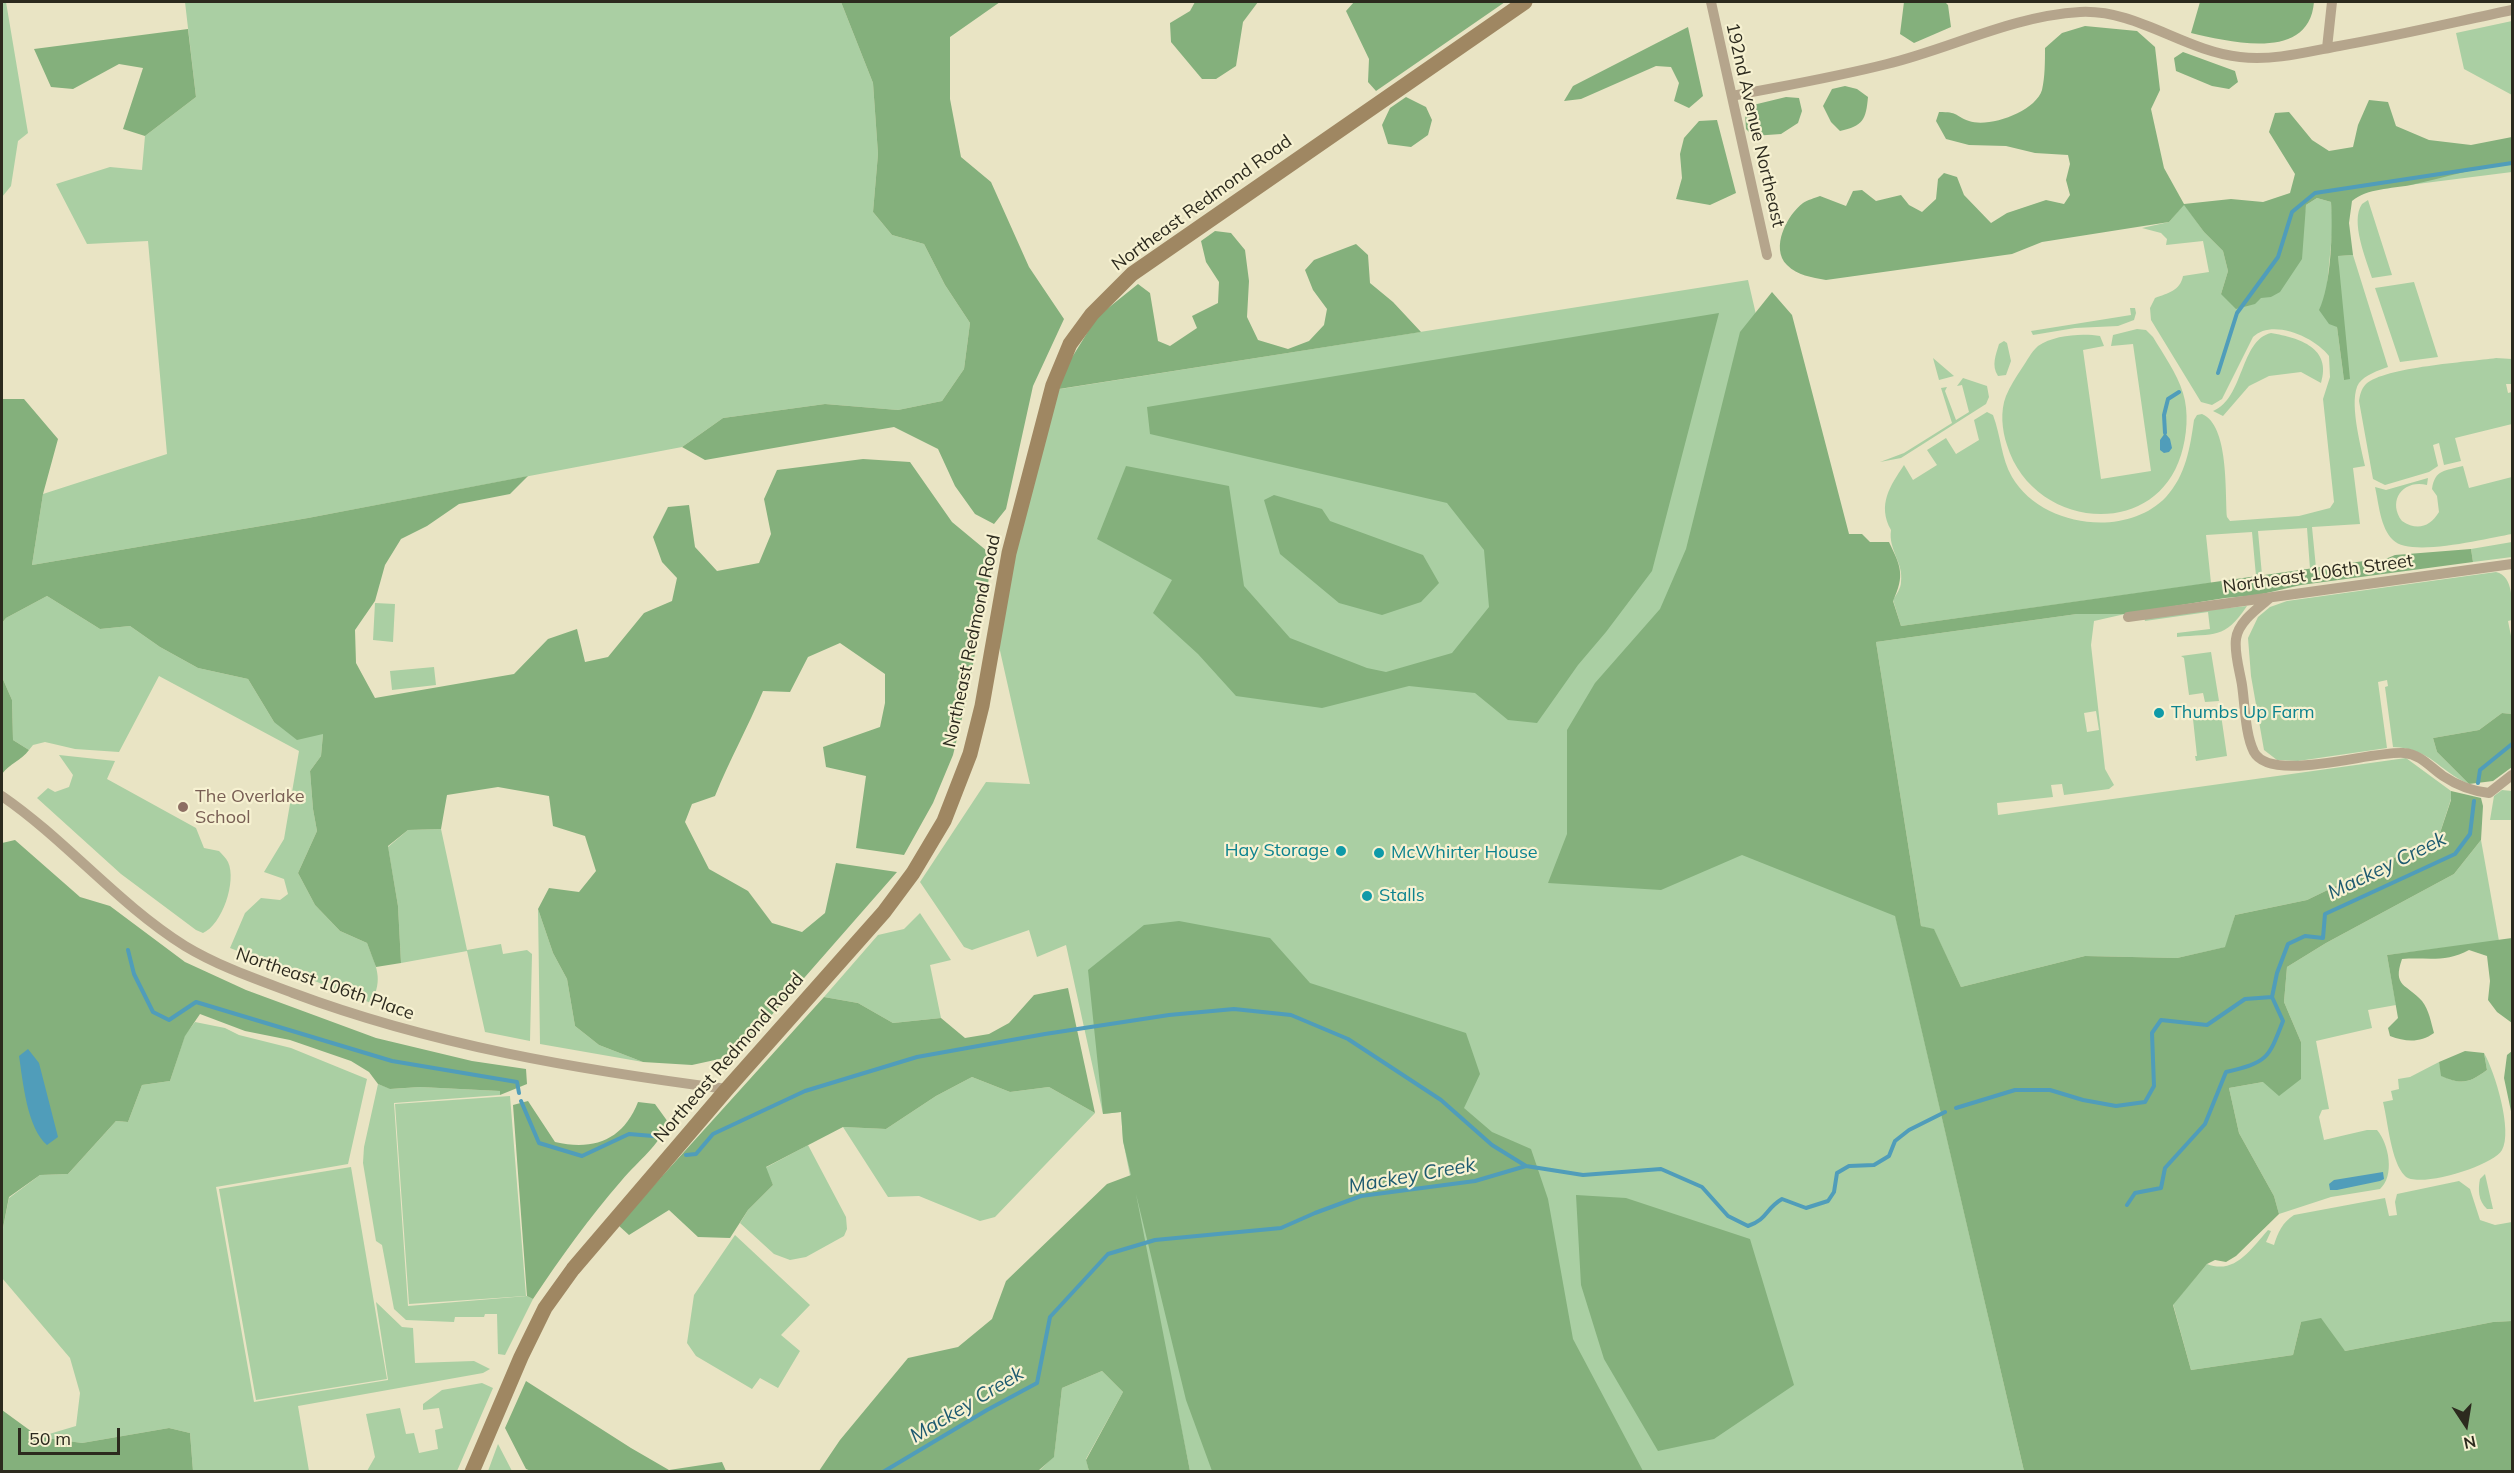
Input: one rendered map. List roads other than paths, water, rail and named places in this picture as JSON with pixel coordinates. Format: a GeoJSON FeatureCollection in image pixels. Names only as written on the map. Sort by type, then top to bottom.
{"type":"FeatureCollection","features":[{"type":"Feature","properties":{"kind":"street","name":"Northeast Redmond Road"},"geometry":{"type":"LineString","coordinates":[[472,1472],[545,1308],[573,1269],[727,1089],[884,912],[913,873],[944,821],[970,754],[982,706],[1009,553],[1053,385],[1070,344],[1092,314],[1132,274],[1525,2]]}},
{"type":"Feature","properties":{"kind":"street","name":"192nd Avenue Northeast"},"geometry":{"type":"LineString","coordinates":[[1711,2],[1767,255]]}},
{"type":"Feature","properties":{"kind":"street"},"geometry":{"type":"LineString","coordinates":[[2327,48],[2332,2]]}},
{"type":"Feature","properties":{"kind":"street"},"geometry":{"type":"LineString","coordinates":[[1732,96],[1889,64],[1983,32],[2050,16],[2079,12],[2104,12],[2133,20],[2206,51],[2241,57],[2284,56],[2512,10]]}},
{"type":"Feature","properties":{"kind":"street","name":"Northeast 106th Street"},"geometry":{"type":"LineString","coordinates":[[2128,617],[2512,564]]}},
{"type":"Feature","properties":{"kind":"street"},"geometry":{"type":"LineString","coordinates":[[2270,597],[2248,617],[2236,639],[2250,735],[2255,754],[2270,765],[2297,766],[2386,753],[2406,753],[2423,759],[2442,776],[2469,791],[2489,793],[2512,775]]}},
{"type":"Feature","properties":{"kind":"street","name":"Northeast 106th Place"},"geometry":{"type":"LineString","coordinates":[[2,796],[139,913],[184,945],[245,975],[335,1009],[412,1032],[610,1072],[727,1089]]}},
{"type":"Feature","properties":{"kind":"water"},"geometry":{"type":"Polygon","coordinates":[[[2165,433],[2170,439],[2172,448],[2169,452],[2164,453],[2160,450],[2160,440],[2165,433]]]}},
{"type":"Feature","properties":{"kind":"water"},"geometry":{"type":"Polygon","coordinates":[[[28,1049],[39,1063],[58,1137],[47,1145],[35,1128],[24,1091],[19,1056],[28,1049]]]}},
{"type":"Feature","properties":{"kind":"water"},"geometry":{"type":"Polygon","coordinates":[[[2383,1172],[2384,1179],[2380,1181],[2330,1190],[2329,1184],[2334,1180],[2383,1172]]]}},
{"type":"Feature","properties":{"kind":"waterway"},"geometry":{"type":"LineString","coordinates":[[2218,373],[2237,313],[2278,257],[2292,212],[2315,193],[2512,163]]}},
{"type":"Feature","properties":{"kind":"waterway"},"geometry":{"type":"LineString","coordinates":[[2165,433],[2164,415],[2168,399],[2179,392]]}},
{"type":"Feature","properties":{"kind":"waterway","name":"Mackey Creek"},"geometry":{"type":"LineString","coordinates":[[2478,783],[2480,770],[2512,744]]}},
{"type":"Feature","properties":{"kind":"waterway","name":"Mackey Creek"},"geometry":{"type":"LineString","coordinates":[[1956,1108],[2015,1090],[2050,1090],[2083,1100],[2116,1106],[2145,1102],[2154,1086],[2152,1033],[2161,1020],[2207,1025],[2245,999],[2272,997],[2277,973],[2288,944],[2305,936],[2323,938],[2325,914],[2455,854],[2470,834],[2474,801]]}},
{"type":"Feature","properties":{"kind":"waterway"},"geometry":{"type":"LineString","coordinates":[[128,950],[134,974],[153,1012],[169,1020],[196,1002],[392,1061],[517,1082],[519,1093]]}},
{"type":"Feature","properties":{"kind":"waterway"},"geometry":{"type":"LineString","coordinates":[[2127,1205],[2135,1193],[2161,1188],[2165,1168],[2205,1124],[2226,1072],[2258,1062],[2269,1052],[2283,1021],[2272,997]]}},
{"type":"Feature","properties":{"kind":"waterway"},"geometry":{"type":"LineString","coordinates":[[686,1155],[696,1154],[713,1134],[805,1091],[917,1057],[1169,1015],[1234,1009],[1291,1015],[1348,1039],[1441,1100],[1492,1145],[1526,1166]]}},
{"type":"Feature","properties":{"kind":"waterway"},"geometry":{"type":"LineString","coordinates":[[521,1101],[539,1143],[582,1156],[629,1134],[653,1136]]}},
{"type":"Feature","properties":{"kind":"waterway","name":"Mackey Creek"},"geometry":{"type":"LineString","coordinates":[[883,1472],[1037,1383],[1050,1317],[1108,1254],[1155,1240],[1281,1228],[1361,1196],[1475,1181],[1526,1166],[1583,1175],[1661,1169],[1702,1187],[1728,1216],[1748,1226],[1763,1217],[1782,1199],[1806,1208],[1828,1201],[1834,1192],[1837,1173],[1849,1166],[1874,1165],[1889,1156],[1895,1141],[1909,1130],[1945,1112]]}},
{"type":"Feature","properties":{"kind":"place","name":"Thumbs Up Farm"},"geometry":{"type":"Point","coordinates":[2159,713]}},
{"type":"Feature","properties":{"kind":"place","name":"The Overlake School"},"geometry":{"type":"Point","coordinates":[183,807]}},
{"type":"Feature","properties":{"kind":"place","name":"Hay Storage"},"geometry":{"type":"Point","coordinates":[1341,851]}},
{"type":"Feature","properties":{"kind":"place","name":"McWhirter House"},"geometry":{"type":"Point","coordinates":[1379,853]}},
{"type":"Feature","properties":{"kind":"place","name":"Stalls"},"geometry":{"type":"Point","coordinates":[1367,896]}}]}
